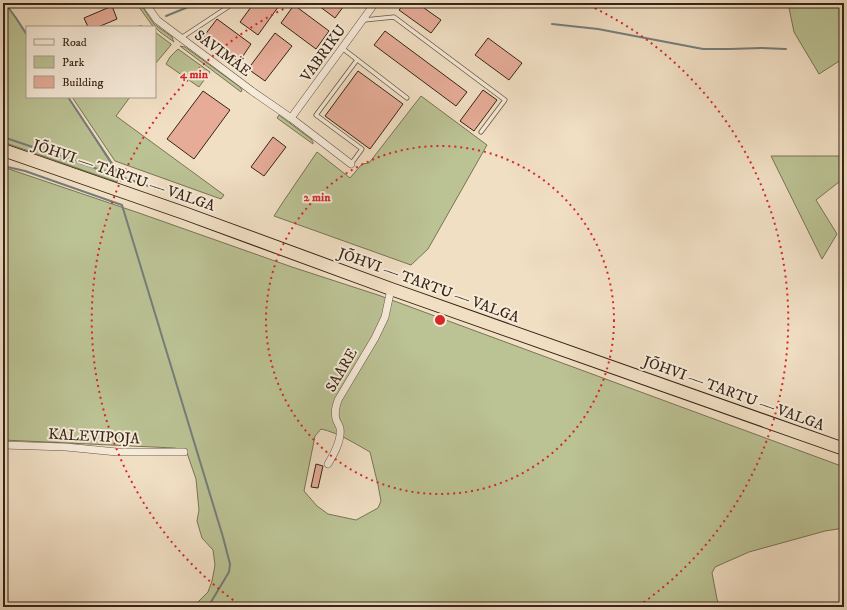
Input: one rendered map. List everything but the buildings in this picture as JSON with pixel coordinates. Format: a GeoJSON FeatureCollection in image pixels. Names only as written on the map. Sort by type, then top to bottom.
{"type":"FeatureCollection","features":[{"type":"Feature","properties":{"kind":"highway","name":"JÕHVI — TARTU — VALGA"},"geometry":{"type":"LineString","coordinates":[[3,150],[184,213],[392,289],[844,449]]}},
{"type":"Feature","properties":{"kind":"street","name":"SAVIMÄE"},"geometry":{"type":"LineString","coordinates":[[146,3],[157,20],[351,164]]}},
{"type":"Feature","properties":{"kind":"street","name":"VABRIKU"},"geometry":{"type":"LineString","coordinates":[[291,118],[376,3]]}},
{"type":"Feature","properties":{"kind":"street","name":"SAARE"},"geometry":{"type":"LineString","coordinates":[[328,464],[340,436],[340,427],[335,417],[335,410],[338,400],[375,338],[385,317],[392,289]]}},
{"type":"Feature","properties":{"kind":"street","name":"KALEVIPOJA"},"geometry":{"type":"LineString","coordinates":[[3,444],[66,447],[117,452],[184,452]]}},
{"type":"Feature","properties":{"kind":"lane"},"geometry":{"type":"LineString","coordinates":[[182,38],[234,3]]}},
{"type":"Feature","properties":{"kind":"lane"},"geometry":{"type":"LineString","coordinates":[[363,20],[394,17],[505,100],[481,132]]}},
{"type":"Feature","properties":{"kind":"lane"},"geometry":{"type":"LineString","coordinates":[[342,48],[407,98]]}},
{"type":"Feature","properties":{"kind":"lane"},"geometry":{"type":"LineString","coordinates":[[351,164],[362,149],[316,115],[357,60]]}},
{"type":"Feature","properties":{"kind":"green space"},"geometry":{"type":"Polygon","coordinates":[[[3,3],[5,3],[26,33],[26,98],[69,98],[119,176],[117,182],[3,142],[3,3]]]}},
{"type":"Feature","properties":{"kind":"green space"},"geometry":{"type":"Polygon","coordinates":[[[136,3],[140,3],[154,24],[172,37],[174,42],[160,32],[156,26],[152,25],[136,3]]]}},
{"type":"Feature","properties":{"kind":"green space"},"geometry":{"type":"Polygon","coordinates":[[[788,3],[836,3],[844,10],[844,58],[819,74],[794,32],[788,3]]]}},
{"type":"Feature","properties":{"kind":"green space"},"geometry":{"type":"Polygon","coordinates":[[[156,33],[171,45],[156,63],[156,33]]]}},
{"type":"Feature","properties":{"kind":"green space"},"geometry":{"type":"Polygon","coordinates":[[[180,46],[185,47],[240,87],[242,90],[241,92],[180,46]]]}},
{"type":"Feature","properties":{"kind":"green space"},"geometry":{"type":"Polygon","coordinates":[[[178,49],[210,72],[199,87],[166,64],[170,57],[178,49]]]}},
{"type":"Feature","properties":{"kind":"green space"},"geometry":{"type":"Polygon","coordinates":[[[421,96],[487,145],[428,249],[411,265],[274,216],[317,152],[350,178],[362,164],[369,163],[421,96]]]}},
{"type":"Feature","properties":{"kind":"green space"},"geometry":{"type":"Polygon","coordinates":[[[73,98],[129,98],[116,116],[224,195],[221,199],[115,161],[73,98]]]}},
{"type":"Feature","properties":{"kind":"green space"},"geometry":{"type":"Polygon","coordinates":[[[279,115],[311,139],[313,144],[277,118],[279,115]]]}},
{"type":"Feature","properties":{"kind":"green space"},"geometry":{"type":"Polygon","coordinates":[[[771,156],[844,156],[844,178],[816,200],[837,234],[822,259],[771,156]]]}},
{"type":"Feature","properties":{"kind":"green space"},"geometry":{"type":"Polygon","coordinates":[[[3,167],[292,267],[378,295],[844,467],[844,528],[825,531],[749,552],[715,567],[712,573],[720,607],[192,607],[208,592],[215,565],[213,550],[202,538],[197,521],[199,510],[196,479],[186,450],[174,448],[3,440],[3,167]],[[321,429],[315,436],[304,491],[317,506],[328,514],[356,520],[378,508],[381,501],[370,452],[334,433],[321,429]]]}},
{"type":"Feature","properties":{"kind":"waterway"},"geometry":{"type":"LineString","coordinates":[[5,3],[26,33]]}},
{"type":"Feature","properties":{"kind":"waterway"},"geometry":{"type":"LineString","coordinates":[[166,16],[198,3]]}},
{"type":"Feature","properties":{"kind":"waterway"},"geometry":{"type":"LineString","coordinates":[[552,24],[598,29],[703,49],[786,49]]}},
{"type":"Feature","properties":{"kind":"waterway"},"geometry":{"type":"LineString","coordinates":[[69,98],[121,177]]}},
{"type":"Feature","properties":{"kind":"waterway"},"geometry":{"type":"LineString","coordinates":[[3,137],[160,190]]}},
{"type":"Feature","properties":{"kind":"waterway"},"geometry":{"type":"LineString","coordinates":[[3,166],[25,171],[122,205],[230,564],[229,572],[208,607]]}}]}
